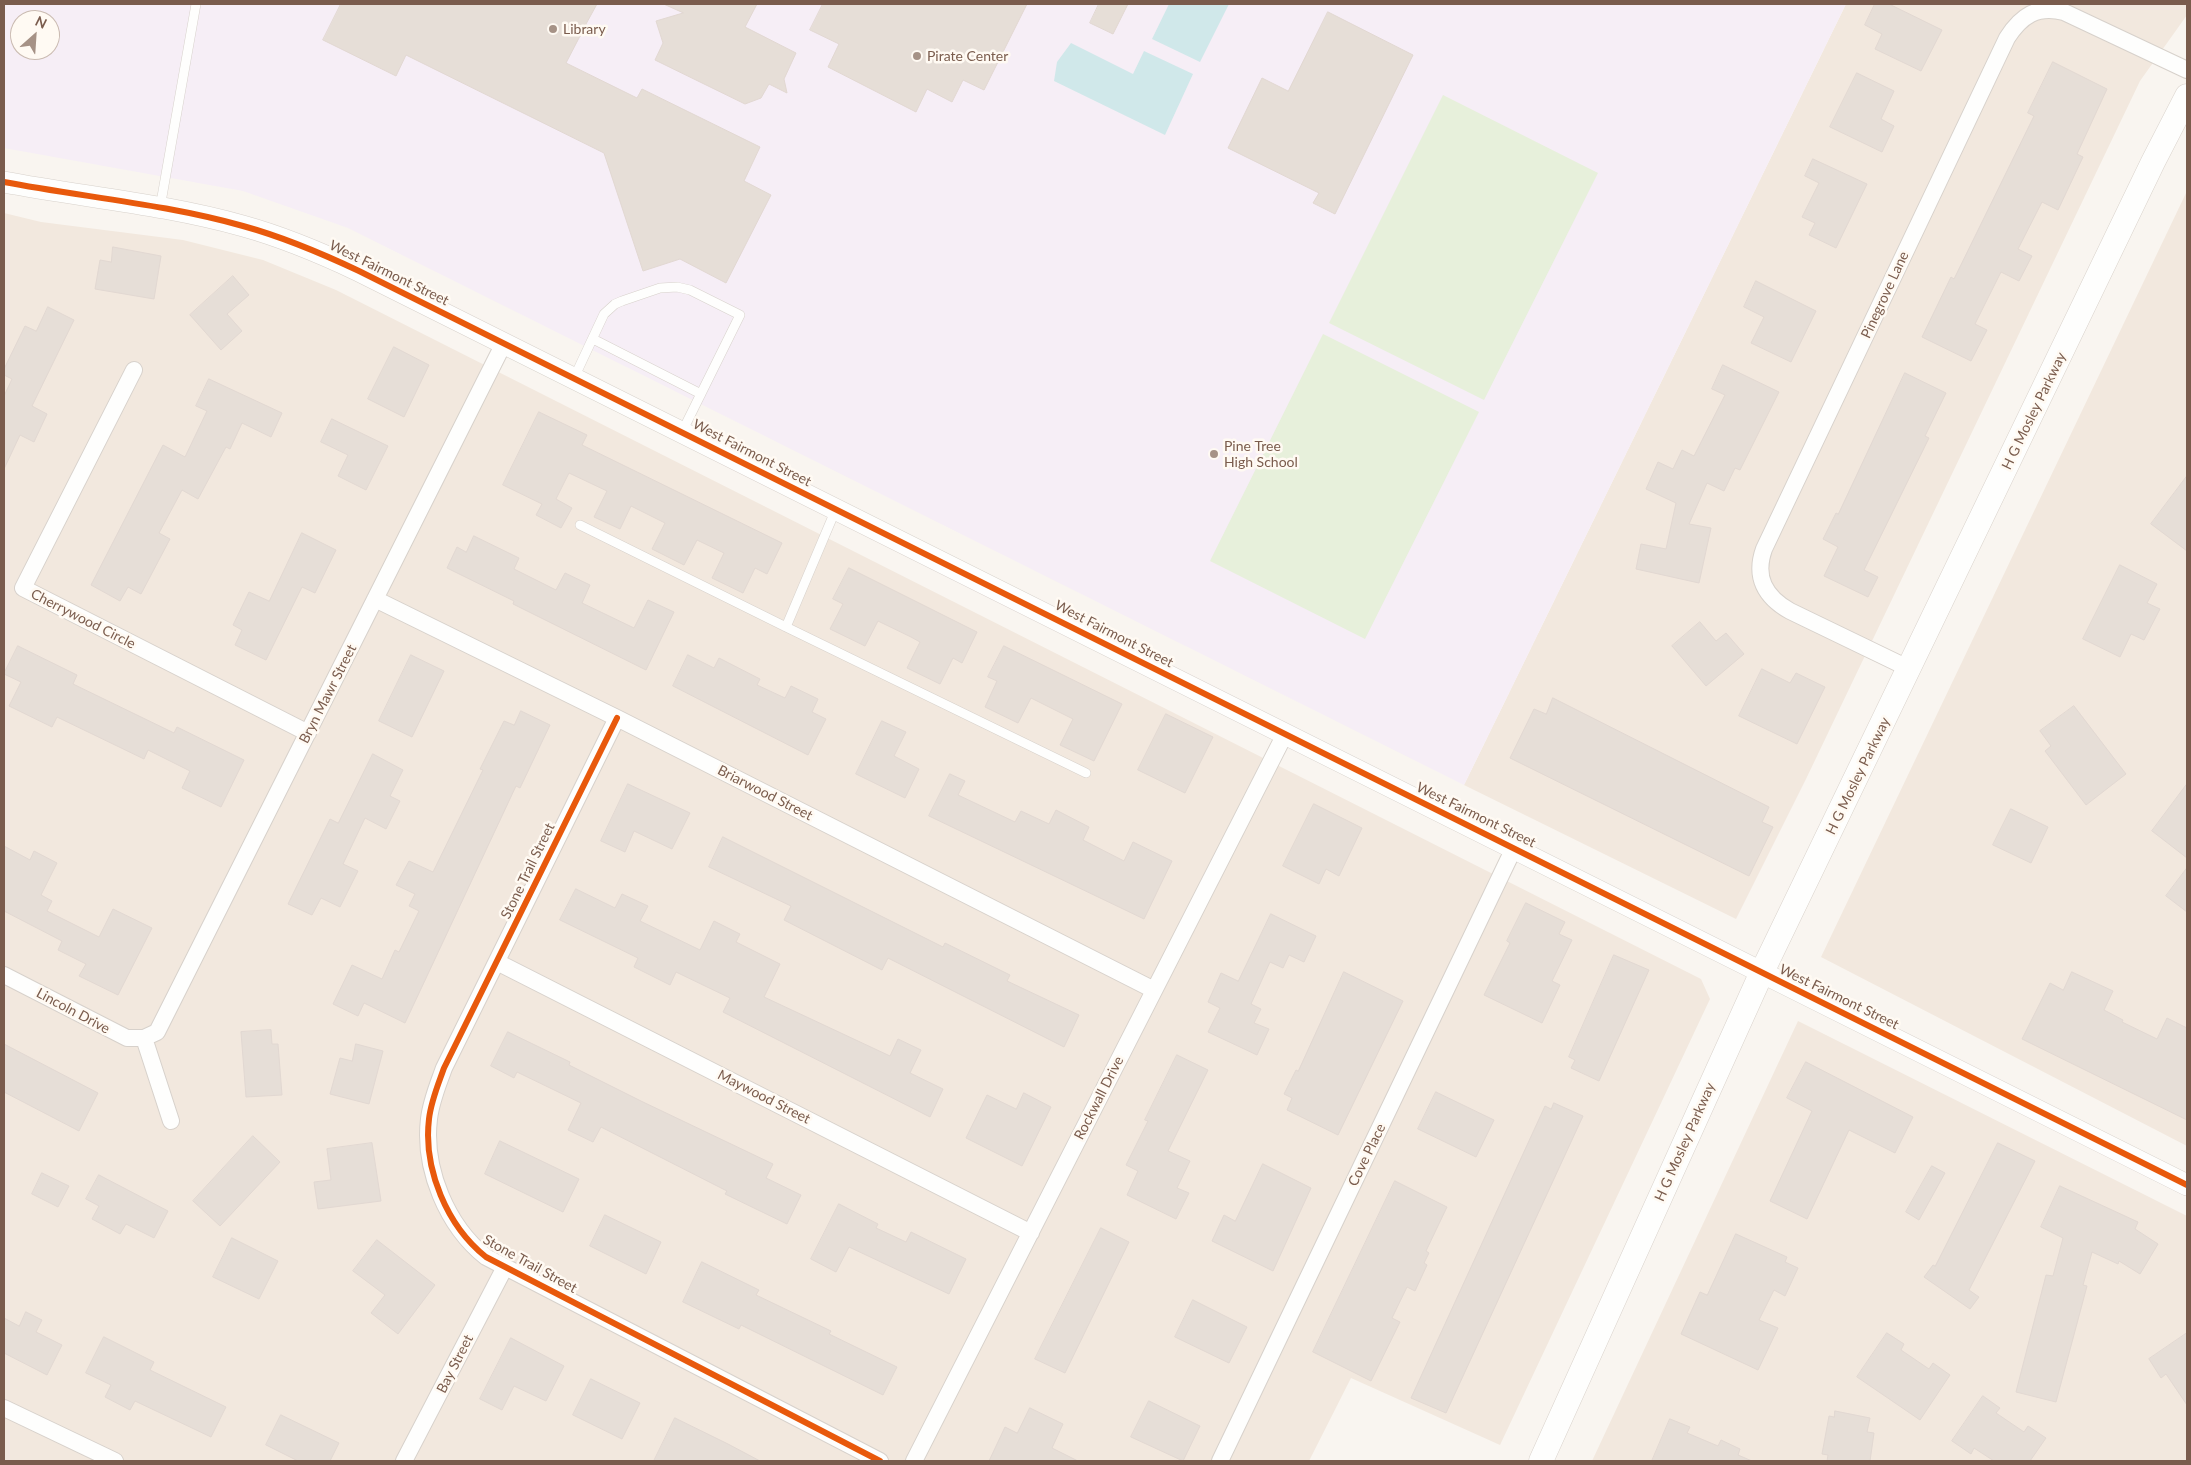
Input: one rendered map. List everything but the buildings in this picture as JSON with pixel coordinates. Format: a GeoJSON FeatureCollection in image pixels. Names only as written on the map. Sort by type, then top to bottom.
{"type":"FeatureCollection","features":[{"type":"Feature","properties":{"kind":"main road","name":"H G Mosley Parkway"},"geometry":{"type":"LineString","coordinates":[[1541,1461],[1762,972],[1910,669],[2153,162],[2187,96]]}},
{"type":"Feature","properties":{"kind":"street","name":"Pinegrove Lane"},"geometry":{"type":"LineString","coordinates":[[1910,669],[1790,612],[1774,601],[1761,580],[1759,566],[1764,549],[2006,38],[2020,21],[2028,14],[2046,9],[2064,12],[2187,70]]}},
{"type":"Feature","properties":{"kind":"street","name":"West Fairmont Street"},"geometry":{"type":"LineString","coordinates":[[4,182],[160,208],[241,225],[294,243],[359,270],[2187,1185]]}},
{"type":"Feature","properties":{"kind":"street","name":"Bryn Mawr Street"},"geometry":{"type":"LineString","coordinates":[[144,1038],[157,1032],[162,1026],[504,343]]}},
{"type":"Feature","properties":{"kind":"street","name":"Cherrywood Circle"},"geometry":{"type":"LineString","coordinates":[[134,370],[23,588],[308,733]]}},
{"type":"Feature","properties":{"kind":"street","name":"Briarwood Street"},"geometry":{"type":"LineString","coordinates":[[375,599],[617,718],[1154,990]]}},
{"type":"Feature","properties":{"kind":"street","name":"Stone Trail Street"},"geometry":{"type":"LineString","coordinates":[[617,718],[444,1068],[432,1102],[428,1142],[439,1190],[459,1230],[470,1244],[505,1267],[880,1461]]}},
{"type":"Feature","properties":{"kind":"street","name":"Rockwall Drive"},"geometry":{"type":"LineString","coordinates":[[914,1461],[1285,734]]}},
{"type":"Feature","properties":{"kind":"street","name":"Cove Place"},"geometry":{"type":"LineString","coordinates":[[1220,1461],[1514,848]]}},
{"type":"Feature","properties":{"kind":"street","name":"Maywood Street"},"geometry":{"type":"LineString","coordinates":[[497,962],[1031,1232]]}},
{"type":"Feature","properties":{"kind":"street","name":"Lincoln Drive"},"geometry":{"type":"LineString","coordinates":[[4,975],[117,1035],[127,1038],[144,1038]]}},
{"type":"Feature","properties":{"kind":"street"},"geometry":{"type":"LineString","coordinates":[[144,1038],[171,1121]]}},
{"type":"Feature","properties":{"kind":"street","name":"Bay Street"},"geometry":{"type":"LineString","coordinates":[[404,1461],[505,1267]]}},
{"type":"Feature","properties":{"kind":"street"},"geometry":{"type":"LineString","coordinates":[[4,1408],[115,1461]]}},
{"type":"Feature","properties":{"kind":"lane"},"geometry":{"type":"LineString","coordinates":[[160,208],[196,4]]}},
{"type":"Feature","properties":{"kind":"lane"},"geometry":{"type":"LineString","coordinates":[[574,378],[604,314],[615,304],[660,288],[677,287],[690,290],[740,315],[682,432]]}},
{"type":"Feature","properties":{"kind":"lane"},"geometry":{"type":"LineString","coordinates":[[593,339],[701,394]]}},
{"type":"Feature","properties":{"kind":"lane"},"geometry":{"type":"LineString","coordinates":[[786,628],[836,509]]}},
{"type":"Feature","properties":{"kind":"lane"},"geometry":{"type":"LineString","coordinates":[[580,525],[786,628],[1086,773]]}},
{"type":"Feature","properties":{"kind":"shaded area","name":"Pine Tree High School"},"geometry":{"type":"Polygon","coordinates":[[[4,4],[1846,4],[1464,785],[348,228],[243,191],[4,148],[4,4]]]}},
{"type":"Feature","properties":{"kind":"shaded area"},"geometry":{"type":"Polygon","coordinates":[[[1846,4],[2187,4],[2187,15],[2140,81],[1806,779],[1736,919],[1464,785],[1846,4]]]}},
{"type":"Feature","properties":{"kind":"shaded area"},"geometry":{"type":"Polygon","coordinates":[[[2187,191],[2187,1146],[1821,957],[2187,191]]]}},
{"type":"Feature","properties":{"kind":"shaded area"},"geometry":{"type":"Polygon","coordinates":[[[4,213],[41,222],[183,240],[263,260],[336,290],[1701,979],[1710,999],[1500,1445],[1351,1378],[1309,1461],[4,1461],[4,213]]]}},
{"type":"Feature","properties":{"kind":"shaded area"},"geometry":{"type":"Polygon","coordinates":[[[1798,1021],[2187,1216],[2187,1461],[1592,1461],[1798,1021]]]}},
{"type":"Feature","properties":{"kind":"green space"},"geometry":{"type":"Polygon","coordinates":[[[1443,95],[1598,173],[1484,400],[1329,323],[1443,95]]]}},
{"type":"Feature","properties":{"kind":"green space"},"geometry":{"type":"Polygon","coordinates":[[[1323,334],[1479,412],[1365,639],[1210,561],[1323,334]]]}},
{"type":"Feature","properties":{"kind":"water"},"geometry":{"type":"Polygon","coordinates":[[[1169,4],[1229,4],[1200,62],[1152,39],[1169,4]]]}},
{"type":"Feature","properties":{"kind":"water"},"geometry":{"type":"Polygon","coordinates":[[[1071,43],[1133,74],[1144,51],[1193,74],[1165,135],[1054,81],[1057,62],[1071,43]]]}},
{"type":"Feature","properties":{"kind":"cycle path"},"geometry":{"type":"LineString","coordinates":[[4,182],[154,206],[214,218],[273,235],[345,264],[2187,1185]]}},
{"type":"Feature","properties":{"kind":"cycle path"},"geometry":{"type":"LineString","coordinates":[[617,718],[444,1068],[431,1106],[429,1119],[428,1138],[434,1176],[449,1213],[472,1244],[486,1257],[880,1461]]}},
{"type":"Feature","properties":{"kind":"place","name":"Library"},"geometry":{"type":"Point","coordinates":[553,29]}},
{"type":"Feature","properties":{"kind":"place","name":"Pirate Center"},"geometry":{"type":"Point","coordinates":[917,56]}},
{"type":"Feature","properties":{"kind":"place","name":"Pine Tree High School"},"geometry":{"type":"Point","coordinates":[1214,454]}}]}
